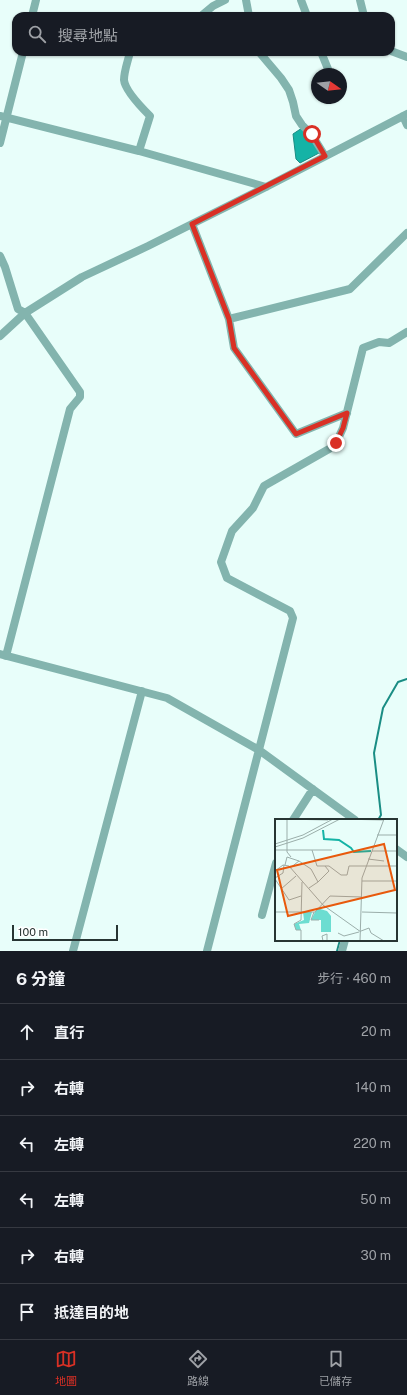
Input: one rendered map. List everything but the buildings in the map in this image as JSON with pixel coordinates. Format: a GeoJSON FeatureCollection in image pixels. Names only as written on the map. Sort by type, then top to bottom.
{"type":"FeatureCollection","features":[{"type":"Feature","properties":{"kind":"street"},"geometry":{"type":"LineString","coordinates":[[33,12],[36,0]]}},
{"type":"Feature","properties":{"kind":"street"},"geometry":{"type":"LineString","coordinates":[[206,12],[213,6],[225,0]]}},
{"type":"Feature","properties":{"kind":"street"},"geometry":{"type":"LineString","coordinates":[[246,0],[248,12]]}},
{"type":"Feature","properties":{"kind":"street"},"geometry":{"type":"LineString","coordinates":[[301,0],[306,12]]}},
{"type":"Feature","properties":{"kind":"street"},"geometry":{"type":"LineString","coordinates":[[360,0],[363,12]]}},
{"type":"Feature","properties":{"kind":"street"},"geometry":{"type":"LineString","coordinates":[[395,52],[407,56]]}},
{"type":"Feature","properties":{"kind":"street"},"geometry":{"type":"LineString","coordinates":[[0,143],[3,117],[22,56]]}},
{"type":"Feature","properties":{"kind":"street"},"geometry":{"type":"LineString","coordinates":[[129,56],[124,81],[130,94],[150,116],[139,150]]}},
{"type":"Feature","properties":{"kind":"street"},"geometry":{"type":"LineString","coordinates":[[262,56],[285,84],[293,102],[296,116],[302,125],[312,134],[325,156]]}},
{"type":"Feature","properties":{"kind":"street"},"geometry":{"type":"LineString","coordinates":[[323,56],[328,68]]}},
{"type":"Feature","properties":{"kind":"street"},"geometry":{"type":"LineString","coordinates":[[0,336],[25,313],[82,277],[266,187],[405,115],[407,125]]}},
{"type":"Feature","properties":{"kind":"street"},"geometry":{"type":"LineString","coordinates":[[3,117],[139,150],[266,187]]}},
{"type":"Feature","properties":{"kind":"street"},"geometry":{"type":"LineString","coordinates":[[192,224],[229,319],[234,348],[296,434],[347,413]]}},
{"type":"Feature","properties":{"kind":"street"},"geometry":{"type":"LineString","coordinates":[[229,319],[350,290],[407,233]]}},
{"type":"Feature","properties":{"kind":"street"},"geometry":{"type":"LineString","coordinates":[[0,256],[18,309],[25,313],[80,392],[80,397],[70,409],[3,655],[167,698],[259,750],[354,819]]}},
{"type":"Feature","properties":{"kind":"street"},"geometry":{"type":"LineString","coordinates":[[207,951],[293,618],[290,611],[227,578],[221,562],[232,531],[252,508],[264,486],[329,449],[336,443],[343,428],[363,348],[379,342],[389,343],[407,332]]}},
{"type":"Feature","properties":{"kind":"street"},"geometry":{"type":"LineString","coordinates":[[73,951],[142,691]]}},
{"type":"Feature","properties":{"kind":"street"},"geometry":{"type":"LineString","coordinates":[[294,819],[313,790]]}},
{"type":"Feature","properties":{"kind":"street"},"geometry":{"type":"LineString","coordinates":[[397,850],[407,857]]}},
{"type":"Feature","properties":{"kind":"street"},"geometry":{"type":"LineString","coordinates":[[262,915],[275,867]]}},
{"type":"Feature","properties":{"kind":"street"},"geometry":{"type":"LineString","coordinates":[[342,951],[344,941]]}},
{"type":"Feature","properties":{"kind":"water"},"geometry":{"type":"Polygon","coordinates":[[[302,128],[311,138],[319,153],[300,163],[296,159],[293,134],[302,128]]]}},
{"type":"Feature","properties":{"kind":"waterway"},"geometry":{"type":"LineString","coordinates":[[379,819],[381,815],[374,753],[383,708],[398,682],[407,679]]}},
{"type":"Feature","properties":{"kind":"waterway"},"geometry":{"type":"LineString","coordinates":[[337,951],[340,941]]}},
{"type":"Feature","properties":{"kind":"route"},"geometry":{"type":"LineString","coordinates":[[312,134],[325,156],[192,224],[229,319],[234,348],[296,434],[347,413],[343,428],[336,443]]}}]}
